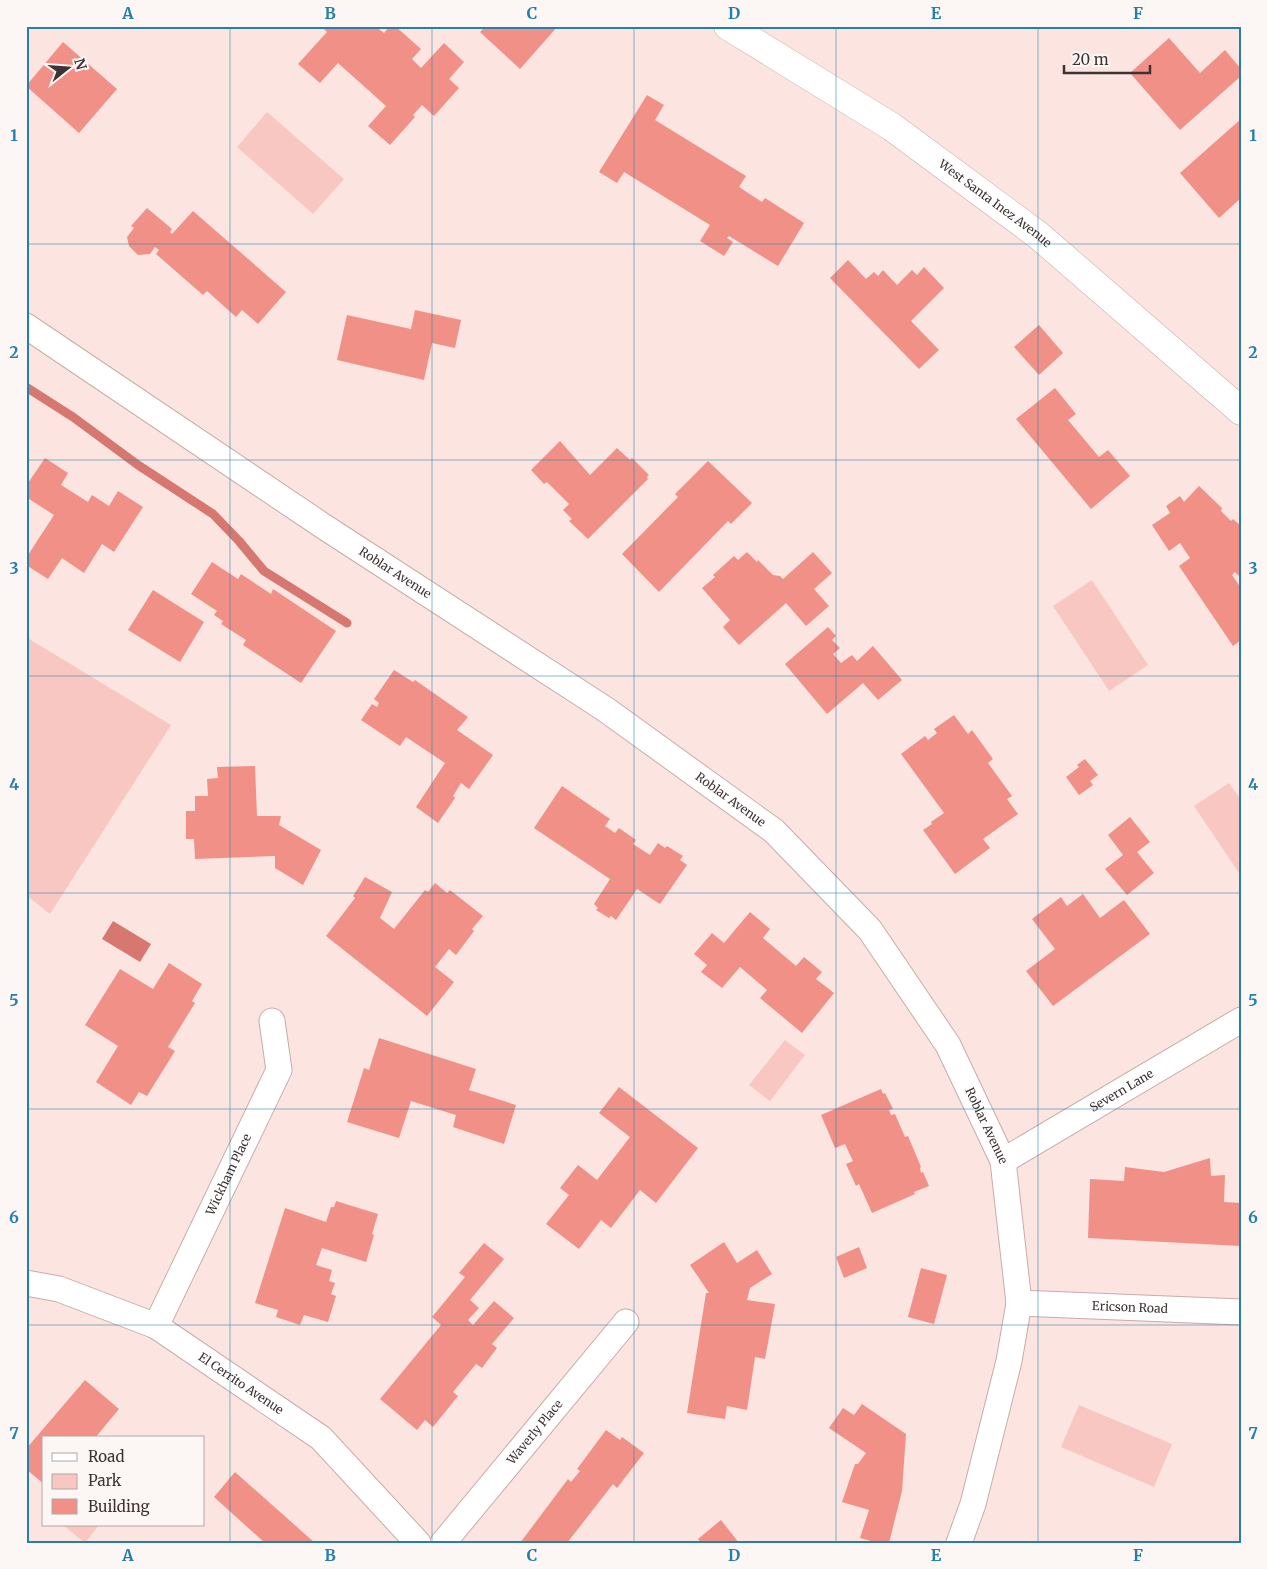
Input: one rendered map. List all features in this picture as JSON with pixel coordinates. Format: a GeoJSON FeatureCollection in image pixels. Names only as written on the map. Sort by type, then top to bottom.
{"type":"FeatureCollection","features":[{"type":"Feature","properties":{"kind":"street","name":"West Santa Inez Avenue"},"geometry":{"type":"LineString","coordinates":[[728,26],[892,127],[1038,235],[1241,412]]}},
{"type":"Feature","properties":{"kind":"street","name":"Roblar Avenue"},"geometry":{"type":"LineString","coordinates":[[26,326],[323,526],[605,709],[774,831],[876,938],[948,1045],[1002,1161],[1019,1303],[1009,1361],[973,1504],[959,1543]]}},
{"type":"Feature","properties":{"kind":"street","name":"Severn Lane"},"geometry":{"type":"LineString","coordinates":[[1002,1161],[1241,1020]]}},
{"type":"Feature","properties":{"kind":"street","name":"Wickham Place"},"geometry":{"type":"LineString","coordinates":[[156,1326],[280,1070],[272,1021]]}},
{"type":"Feature","properties":{"kind":"street","name":"El Cerrito Avenue"},"geometry":{"type":"LineString","coordinates":[[26,1283],[59,1290],[156,1326],[321,1438],[418,1543]]}},
{"type":"Feature","properties":{"kind":"street","name":"Ericson Road"},"geometry":{"type":"LineString","coordinates":[[1019,1303],[1241,1312]]}},
{"type":"Feature","properties":{"kind":"street","name":"Waverly Place"},"geometry":{"type":"LineString","coordinates":[[443,1543],[626,1322]]}},
{"type":"Feature","properties":{"kind":"green space"},"geometry":{"type":"Polygon","coordinates":[[[267,112],[344,179],[313,214],[237,147],[267,112]]]}},
{"type":"Feature","properties":{"kind":"green space"},"geometry":{"type":"Polygon","coordinates":[[[1092,580],[1148,665],[1109,691],[1053,606],[1092,580]]]}},
{"type":"Feature","properties":{"kind":"green space"},"geometry":{"type":"Polygon","coordinates":[[[26,637],[171,725],[50,914],[26,895],[26,637]]]}},
{"type":"Feature","properties":{"kind":"green space"},"geometry":{"type":"Polygon","coordinates":[[[1229,783],[1241,800],[1241,876],[1194,806],[1229,783]]]}},
{"type":"Feature","properties":{"kind":"green space"},"geometry":{"type":"Polygon","coordinates":[[[785,1040],[805,1055],[770,1101],[749,1085],[785,1040]]]}},
{"type":"Feature","properties":{"kind":"green space"},"geometry":{"type":"Polygon","coordinates":[[[1079,1405],[1172,1444],[1154,1487],[1061,1447],[1079,1405]]]}},
{"type":"Feature","properties":{"kind":"green space"},"geometry":{"type":"Polygon","coordinates":[[[64,1526],[98,1526],[85,1543],[64,1526]]]}},
{"type":"Feature","properties":{"kind":"shaded area"},"geometry":{"type":"Polygon","coordinates":[[[113,921],[151,944],[140,962],[102,939],[113,921]]]}},
{"type":"Feature","properties":{"kind":"building"},"geometry":{"type":"Polygon","coordinates":[[[321,26],[375,26],[384,33],[390,26],[395,26],[421,49],[412,59],[421,68],[444,43],[464,62],[449,79],[459,88],[434,116],[422,105],[413,115],[415,117],[390,145],[368,126],[386,106],[338,63],[320,83],[298,64],[327,32],[321,26]]]}},
{"type":"Feature","properties":{"kind":"building"},"geometry":{"type":"Polygon","coordinates":[[[486,26],[558,26],[520,69],[480,32],[486,26]]]}},
{"type":"Feature","properties":{"kind":"building"},"geometry":{"type":"Polygon","coordinates":[[[1169,38],[1200,73],[1225,50],[1241,69],[1241,76],[1180,130],[1130,73],[1169,38]]]}},
{"type":"Feature","properties":{"kind":"building"},"geometry":{"type":"Polygon","coordinates":[[[63,42],[117,89],[79,133],[26,86],[63,42]]]}},
{"type":"Feature","properties":{"kind":"building"},"geometry":{"type":"Polygon","coordinates":[[[647,95],[664,105],[655,120],[746,176],[739,187],[762,202],[765,198],[804,223],[778,266],[729,236],[727,238],[733,242],[724,256],[700,241],[710,225],[624,172],[617,183],[599,172],[647,95]]]}},
{"type":"Feature","properties":{"kind":"building"},"geometry":{"type":"Polygon","coordinates":[[[1241,119],[1241,198],[1219,218],[1180,173],[1241,119]]]}},
{"type":"Feature","properties":{"kind":"building"},"geometry":{"type":"Polygon","coordinates":[[[147,208],[172,229],[170,232],[172,234],[193,211],[286,292],[258,324],[242,310],[236,317],[207,291],[203,295],[156,254],[159,250],[155,247],[150,254],[138,255],[129,246],[127,237],[134,228],[131,226],[147,208]]]}},
{"type":"Feature","properties":{"kind":"building"},"geometry":{"type":"Polygon","coordinates":[[[848,260],[866,279],[874,272],[878,276],[883,270],[897,285],[912,270],[917,275],[924,267],[944,288],[911,321],[939,350],[919,369],[830,278],[848,260]]]}},
{"type":"Feature","properties":{"kind":"building"},"geometry":{"type":"Polygon","coordinates":[[[415,310],[461,320],[455,348],[432,343],[424,380],[337,360],[347,315],[411,329],[415,310]]]}},
{"type":"Feature","properties":{"kind":"building"},"geometry":{"type":"Polygon","coordinates":[[[1039,325],[1063,353],[1039,375],[1014,347],[1039,325]]]}},
{"type":"Feature","properties":{"kind":"building"},"geometry":{"type":"Polygon","coordinates":[[[1055,388],[1076,414],[1068,420],[1099,457],[1108,450],[1130,476],[1091,509],[1016,419],[1055,388]]]}},
{"type":"Feature","properties":{"kind":"building"},"geometry":{"type":"Polygon","coordinates":[[[560,441],[590,475],[617,448],[630,460],[632,458],[649,475],[648,479],[588,539],[569,521],[572,519],[563,510],[569,504],[547,482],[544,484],[531,470],[560,441]]]}},
{"type":"Feature","properties":{"kind":"building"},"geometry":{"type":"Polygon","coordinates":[[[45,458],[68,473],[61,485],[88,502],[92,495],[109,506],[118,491],[143,507],[114,552],[102,544],[84,573],[62,558],[48,579],[26,565],[26,558],[54,515],[26,497],[26,486],[45,458]]]}},
{"type":"Feature","properties":{"kind":"building"},"geometry":{"type":"Polygon","coordinates":[[[708,461],[752,503],[731,524],[728,521],[659,592],[622,554],[678,497],[675,494],[708,461]]]}},
{"type":"Feature","properties":{"kind":"building"},"geometry":{"type":"Polygon","coordinates":[[[1199,486],[1222,508],[1221,511],[1231,521],[1233,519],[1241,526],[1241,578],[1235,572],[1232,575],[1241,588],[1241,640],[1233,646],[1179,566],[1190,558],[1180,543],[1169,551],[1152,525],[1170,513],[1166,506],[1180,496],[1184,502],[1199,486]]]}},
{"type":"Feature","properties":{"kind":"building"},"geometry":{"type":"Polygon","coordinates":[[[747,552],[773,575],[780,576],[783,579],[813,552],[832,573],[814,589],[829,606],[806,626],[786,603],[739,645],[723,627],[730,620],[702,588],[734,556],[738,560],[747,552]]]}},
{"type":"Feature","properties":{"kind":"building"},"geometry":{"type":"Polygon","coordinates":[[[212,562],[238,579],[241,574],[271,594],[273,589],[336,631],[301,683],[243,645],[246,640],[221,624],[223,621],[214,615],[217,611],[191,594],[212,562]]]}},
{"type":"Feature","properties":{"kind":"building"},"geometry":{"type":"Polygon","coordinates":[[[153,590],[204,622],[180,662],[128,630],[153,590]]]}},
{"type":"Feature","properties":{"kind":"building"},"geometry":{"type":"Polygon","coordinates":[[[828,627],[836,636],[832,640],[840,648],[833,654],[841,663],[852,655],[857,661],[873,646],[902,680],[878,700],[863,683],[827,714],[785,664],[828,627]]]}},
{"type":"Feature","properties":{"kind":"building"},"geometry":{"type":"Polygon","coordinates":[[[394,670],[413,682],[415,680],[468,717],[457,730],[493,755],[469,789],[461,783],[453,796],[455,798],[438,823],[416,807],[445,763],[406,737],[400,746],[361,720],[372,704],[377,707],[379,703],[374,699],[394,670]]]}},
{"type":"Feature","properties":{"kind":"building"},"geometry":{"type":"Polygon","coordinates":[[[954,715],[968,734],[972,730],[993,759],[988,763],[1012,796],[1007,799],[1018,814],[983,839],[990,848],[955,874],[923,830],[944,813],[901,754],[925,736],[928,740],[937,733],[934,729],[954,715]]]}},
{"type":"Feature","properties":{"kind":"building"},"geometry":{"type":"Polygon","coordinates":[[[1085,759],[1098,775],[1090,781],[1093,785],[1079,795],[1066,777],[1079,767],[1077,765],[1085,759]]]}},
{"type":"Feature","properties":{"kind":"building"},"geometry":{"type":"Polygon","coordinates":[[[255,766],[257,816],[281,816],[279,825],[321,850],[303,885],[275,868],[275,856],[195,859],[194,839],[186,839],[186,811],[195,811],[195,796],[208,796],[207,779],[218,778],[217,767],[255,766]]]}},
{"type":"Feature","properties":{"kind":"building"},"geometry":{"type":"Polygon","coordinates":[[[562,786],[610,819],[605,826],[615,833],[619,828],[636,840],[633,844],[650,855],[658,843],[683,856],[680,860],[687,865],[660,904],[637,889],[616,920],[596,910],[598,908],[594,904],[610,879],[534,828],[562,786]]]}},
{"type":"Feature","properties":{"kind":"building"},"geometry":{"type":"Polygon","coordinates":[[[1130,817],[1150,842],[1137,852],[1154,873],[1127,895],[1105,869],[1123,855],[1108,835],[1130,817]]]}},
{"type":"Feature","properties":{"kind":"building"},"geometry":{"type":"Polygon","coordinates":[[[365,877],[392,892],[380,918],[394,929],[425,890],[428,892],[435,883],[447,893],[450,890],[483,916],[472,929],[474,931],[456,955],[449,949],[435,967],[454,982],[427,1016],[326,936],[355,898],[353,896],[365,877]]]}},
{"type":"Feature","properties":{"kind":"building"},"geometry":{"type":"Polygon","coordinates":[[[1083,894],[1100,918],[1124,900],[1150,934],[1053,1006],[1026,971],[1055,949],[1032,919],[1061,897],[1067,906],[1083,894]]]}},
{"type":"Feature","properties":{"kind":"building"},"geometry":{"type":"Polygon","coordinates":[[[750,912],[770,929],[763,938],[796,966],[804,957],[822,972],[816,979],[834,993],[802,1033],[760,998],[767,990],[740,967],[722,988],[701,972],[707,965],[694,954],[712,933],[724,943],[750,912]]]}},
{"type":"Feature","properties":{"kind":"building"},"geometry":{"type":"Polygon","coordinates":[[[169,963],[202,984],[192,1001],[195,1003],[168,1047],[175,1051],[147,1096],[139,1092],[131,1105],[96,1082],[118,1046],[85,1025],[120,969],[153,989],[169,963]]]}},
{"type":"Feature","properties":{"kind":"building"},"geometry":{"type":"Polygon","coordinates":[[[379,1038],[476,1069],[469,1090],[516,1105],[504,1144],[453,1127],[456,1115],[411,1101],[399,1138],[347,1122],[364,1068],[369,1070],[379,1038]]]}},
{"type":"Feature","properties":{"kind":"building"},"geometry":{"type":"Polygon","coordinates":[[[619,1087],[698,1148],[656,1203],[640,1190],[611,1228],[601,1220],[579,1249],[546,1224],[569,1195],[560,1188],[578,1165],[597,1180],[630,1137],[599,1113],[619,1087]]]}},
{"type":"Feature","properties":{"kind":"building"},"geometry":{"type":"Polygon","coordinates":[[[881,1089],[893,1109],[889,1110],[891,1115],[895,1114],[905,1137],[908,1136],[921,1167],[921,1173],[923,1172],[929,1186],[872,1213],[859,1184],[856,1186],[846,1164],[853,1161],[845,1144],[835,1148],[821,1115],[881,1089]]]}},
{"type":"Feature","properties":{"kind":"building"},"geometry":{"type":"Polygon","coordinates":[[[1210,1158],[1211,1176],[1225,1175],[1224,1202],[1241,1203],[1241,1246],[1088,1238],[1090,1179],[1124,1181],[1125,1167],[1164,1172],[1210,1158]]]}},
{"type":"Feature","properties":{"kind":"building"},"geometry":{"type":"Polygon","coordinates":[[[336,1201],[378,1214],[366,1262],[322,1248],[316,1265],[332,1270],[329,1281],[335,1283],[331,1294],[336,1296],[328,1322],[304,1315],[300,1325],[276,1317],[278,1310],[255,1303],[285,1208],[326,1222],[331,1207],[334,1207],[336,1201]]]}},
{"type":"Feature","properties":{"kind":"building"},"geometry":{"type":"Polygon","coordinates":[[[724,1242],[737,1263],[757,1250],[772,1274],[750,1288],[747,1300],[775,1304],[765,1359],[755,1357],[747,1410],[727,1406],[725,1419],[687,1413],[706,1293],[709,1293],[690,1265],[724,1242]]]}},
{"type":"Feature","properties":{"kind":"building"},"geometry":{"type":"Polygon","coordinates":[[[484,1243],[504,1259],[470,1300],[479,1308],[468,1320],[473,1325],[494,1301],[514,1318],[492,1344],[497,1348],[482,1368],[476,1364],[453,1392],[458,1396],[433,1427],[425,1420],[417,1430],[380,1399],[441,1325],[432,1317],[465,1277],[459,1273],[484,1243]]]}},
{"type":"Feature","properties":{"kind":"building"},"geometry":{"type":"Polygon","coordinates":[[[859,1247],[867,1268],[844,1278],[836,1257],[859,1247]]]}},
{"type":"Feature","properties":{"kind":"building"},"geometry":{"type":"Polygon","coordinates":[[[921,1268],[947,1275],[934,1324],[908,1317],[921,1268]]]}},
{"type":"Feature","properties":{"kind":"building"},"geometry":{"type":"Polygon","coordinates":[[[85,1380],[119,1409],[97,1436],[42,1436],[42,1482],[26,1469],[26,1449],[85,1380]]]}},
{"type":"Feature","properties":{"kind":"building"},"geometry":{"type":"Polygon","coordinates":[[[862,1404],[906,1434],[902,1491],[889,1543],[878,1543],[860,1538],[869,1510],[842,1502],[855,1464],[858,1464],[866,1453],[829,1428],[843,1408],[854,1415],[862,1404]]]}},
{"type":"Feature","properties":{"kind":"building"},"geometry":{"type":"Polygon","coordinates":[[[606,1430],[620,1440],[622,1437],[644,1453],[617,1488],[613,1484],[567,1543],[520,1543],[568,1479],[571,1482],[580,1471],[577,1469],[606,1430]]]}},
{"type":"Feature","properties":{"kind":"building"},"geometry":{"type":"Polygon","coordinates":[[[235,1472],[315,1543],[265,1543],[214,1497],[235,1472]]]}},
{"type":"Feature","properties":{"kind":"building"},"geometry":{"type":"Polygon","coordinates":[[[721,1520],[739,1543],[701,1543],[698,1539],[721,1520]]]}},
{"type":"Feature","properties":{"kind":"waterway"},"geometry":{"type":"LineString","coordinates":[[26,387],[73,417],[138,465],[213,514],[264,571],[347,623]]}}]}
